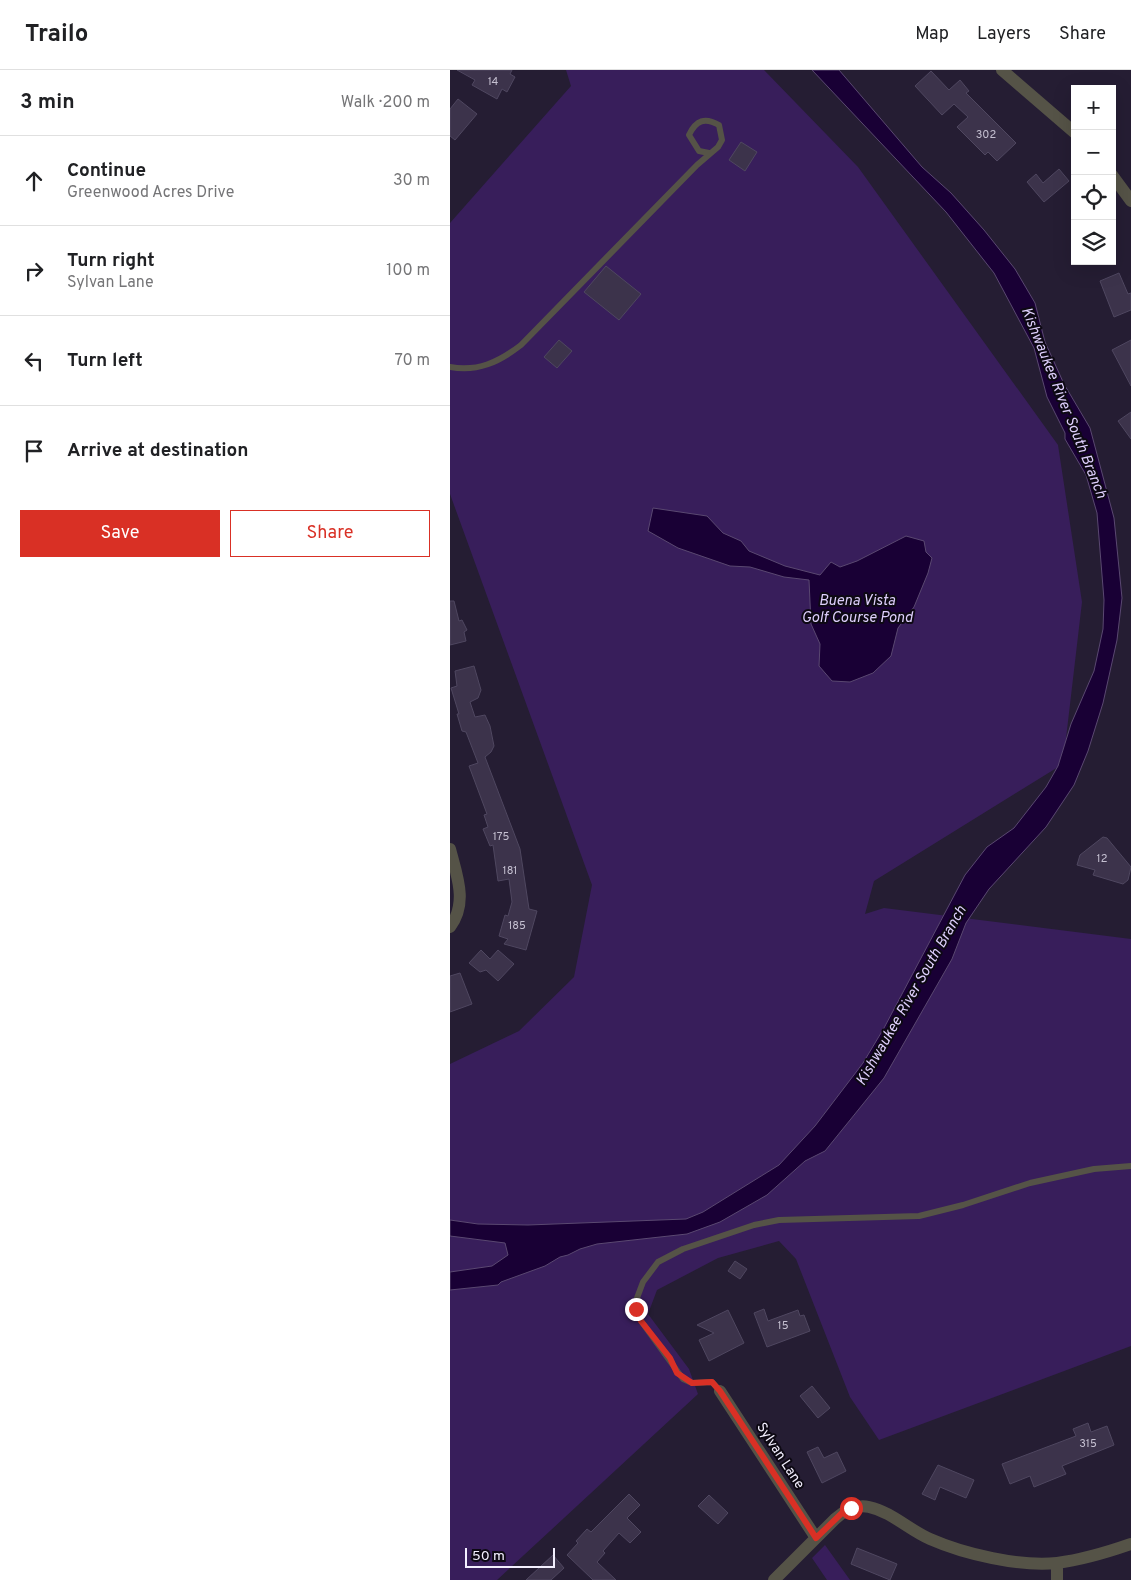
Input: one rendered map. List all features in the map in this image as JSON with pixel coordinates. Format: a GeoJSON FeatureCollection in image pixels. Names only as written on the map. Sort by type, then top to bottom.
{"type":"FeatureCollection","features":[{"type":"Feature","properties":{"kind":"street"},"geometry":{"type":"LineString","coordinates":[[1002,70],[1072,130]]}},
{"type":"Feature","properties":{"kind":"street"},"geometry":{"type":"LineString","coordinates":[[1116,180],[1131,201]]}},
{"type":"Feature","properties":{"kind":"street"},"geometry":{"type":"LineString","coordinates":[[450,849],[460,895],[457,916],[450,927]]}},
{"type":"Feature","properties":{"kind":"street","name":"Sylvan Lane"},"geometry":{"type":"LineString","coordinates":[[720,1391],[816,1538]]}},
{"type":"Feature","properties":{"kind":"street"},"geometry":{"type":"LineString","coordinates":[[774,1580],[843,1512],[858,1506],[887,1514],[926,1537],[962,1551],[996,1558],[1057,1563],[1131,1544]]}},
{"type":"Feature","properties":{"kind":"street"},"geometry":{"type":"LineString","coordinates":[[1057,1563],[1057,1580]]}},
{"type":"Feature","properties":{"kind":"lane"},"geometry":{"type":"LineString","coordinates":[[450,367],[463,370],[483,368],[504,359],[521,345],[709,153],[718,148],[723,134],[719,125],[710,120],[701,121],[692,128],[689,135],[698,151],[709,153]]}},
{"type":"Feature","properties":{"kind":"lane"},"geometry":{"type":"LineString","coordinates":[[720,1391],[712,1382],[692,1383],[683,1379],[641,1321],[636,1309],[637,1298],[642,1282],[658,1262],[683,1250],[754,1225],[779,1220],[919,1216],[964,1205],[1030,1183],[1094,1169],[1131,1166]]}},
{"type":"Feature","properties":{"kind":"shaded area"},"geometry":{"type":"Polygon","coordinates":[[[566,70],[764,70],[858,167],[1058,445],[1082,602],[1063,764],[874,881],[865,914],[884,908],[1131,939],[1131,1346],[879,1440],[850,1397],[796,1259],[779,1241],[718,1258],[657,1290],[648,1314],[689,1369],[698,1394],[497,1580],[450,1580],[450,1064],[519,1031],[574,977],[592,885],[450,494],[450,223],[571,86],[566,70]]]}},
{"type":"Feature","properties":{"kind":"shaded area"},"geometry":{"type":"Polygon","coordinates":[[[825,1545],[850,1580],[827,1580],[812,1558],[825,1545]]]}},
{"type":"Feature","properties":{"kind":"water","name":"Kishwaukee River South Branch"},"geometry":{"type":"Polygon","coordinates":[[[812,70],[839,70],[922,167],[951,193],[984,230],[1015,269],[1035,303],[1045,342],[1064,384],[1090,428],[1114,518],[1122,598],[1117,640],[1103,703],[1088,751],[1074,785],[1046,827],[989,889],[966,923],[952,959],[884,1078],[825,1151],[805,1161],[767,1195],[720,1222],[687,1234],[597,1244],[560,1257],[545,1266],[501,1282],[498,1285],[450,1290],[450,1272],[492,1266],[508,1255],[505,1243],[450,1236],[450,1220],[478,1224],[528,1225],[686,1219],[703,1212],[779,1165],[815,1126],[863,1063],[884,1028],[965,875],[987,847],[1014,828],[1046,787],[1058,766],[1071,724],[1094,671],[1103,629],[1104,600],[1097,513],[1086,475],[1065,439],[1065,433],[1047,397],[1034,348],[994,273],[946,212],[812,70]]]}},
{"type":"Feature","properties":{"kind":"water","name":"Buena Vista Golf Course Pond"},"geometry":{"type":"Polygon","coordinates":[[[653,508],[707,516],[723,533],[741,541],[749,551],[785,566],[820,575],[831,562],[840,567],[857,561],[906,536],[924,541],[926,552],[932,558],[914,607],[898,628],[891,656],[873,673],[850,682],[832,681],[819,666],[820,644],[811,624],[809,580],[784,577],[750,567],[730,566],[678,548],[648,531],[653,508]]]}},
{"type":"Feature","properties":{"kind":"building"},"geometry":{"type":"Polygon","coordinates":[[[457,70],[512,70],[510,74],[515,77],[507,92],[502,89],[497,99],[472,85],[475,80],[457,70]]]}},
{"type":"Feature","properties":{"kind":"building"},"geometry":{"type":"Polygon","coordinates":[[[931,71],[949,90],[960,80],[969,91],[966,93],[1016,143],[997,161],[988,152],[985,155],[957,127],[968,117],[954,104],[942,115],[915,86],[931,71]]]}},
{"type":"Feature","properties":{"kind":"building"},"geometry":{"type":"Polygon","coordinates":[[[458,99],[477,114],[455,140],[450,136],[450,109],[458,99]]]}},
{"type":"Feature","properties":{"kind":"building"},"geometry":{"type":"Polygon","coordinates":[[[741,142],[757,152],[745,171],[729,160],[741,142]]]}},
{"type":"Feature","properties":{"kind":"building"},"geometry":{"type":"Polygon","coordinates":[[[1059,169],[1069,181],[1044,202],[1027,182],[1036,174],[1043,183],[1059,169]]]}},
{"type":"Feature","properties":{"kind":"building"},"geometry":{"type":"Polygon","coordinates":[[[606,266],[641,294],[619,320],[584,292],[606,266]]]}},
{"type":"Feature","properties":{"kind":"building"},"geometry":{"type":"Polygon","coordinates":[[[1119,273],[1128,294],[1131,293],[1131,310],[1114,317],[1100,281],[1119,273]]]}},
{"type":"Feature","properties":{"kind":"building"},"geometry":{"type":"Polygon","coordinates":[[[559,340],[572,351],[557,368],[544,357],[559,340]]]}},
{"type":"Feature","properties":{"kind":"building"},"geometry":{"type":"Polygon","coordinates":[[[1131,340],[1131,386],[1112,350],[1131,340]]]}},
{"type":"Feature","properties":{"kind":"building"},"geometry":{"type":"Polygon","coordinates":[[[1131,412],[1131,439],[1118,421],[1131,412]]]}},
{"type":"Feature","properties":{"kind":"building"},"geometry":{"type":"Polygon","coordinates":[[[450,601],[454,601],[459,621],[462,620],[467,630],[464,632],[466,641],[450,645],[450,601]]]}},
{"type":"Feature","properties":{"kind":"building"},"geometry":{"type":"Polygon","coordinates":[[[474,666],[481,690],[478,698],[470,702],[475,717],[485,715],[490,726],[494,746],[485,757],[520,849],[529,909],[537,911],[526,950],[504,944],[508,939],[499,936],[505,915],[508,916],[512,902],[509,879],[498,881],[493,845],[490,846],[483,829],[488,827],[484,815],[487,814],[469,766],[478,763],[466,732],[462,731],[451,688],[457,686],[455,671],[474,666]]]}},
{"type":"Feature","properties":{"kind":"building"},"geometry":{"type":"Polygon","coordinates":[[[1103,837],[1107,838],[1131,867],[1128,880],[1123,884],[1093,875],[1095,870],[1077,865],[1080,855],[1103,837]]]}},
{"type":"Feature","properties":{"kind":"building"},"geometry":{"type":"Polygon","coordinates":[[[481,950],[490,959],[498,950],[514,964],[498,981],[486,970],[480,972],[469,963],[481,950]]]}},
{"type":"Feature","properties":{"kind":"building"},"geometry":{"type":"Polygon","coordinates":[[[460,973],[472,1004],[450,1012],[450,976],[460,973]]]}},
{"type":"Feature","properties":{"kind":"building"},"geometry":{"type":"Polygon","coordinates":[[[735,1261],[747,1269],[740,1279],[728,1271],[735,1261]]]}},
{"type":"Feature","properties":{"kind":"building"},"geometry":{"type":"Polygon","coordinates":[[[764,1309],[768,1321],[798,1310],[800,1316],[804,1315],[810,1331],[767,1347],[754,1313],[764,1309]]]}},
{"type":"Feature","properties":{"kind":"building"},"geometry":{"type":"Polygon","coordinates":[[[728,1310],[744,1343],[709,1361],[699,1340],[714,1333],[697,1325],[728,1310]]]}},
{"type":"Feature","properties":{"kind":"building"},"geometry":{"type":"Polygon","coordinates":[[[812,1386],[830,1408],[818,1418],[800,1396],[812,1386]]]}},
{"type":"Feature","properties":{"kind":"building"},"geometry":{"type":"Polygon","coordinates":[[[1088,1423],[1091,1432],[1107,1426],[1114,1445],[1062,1466],[1066,1474],[1034,1487],[1030,1476],[1010,1484],[1002,1464],[1076,1436],[1073,1429],[1088,1423]]]}},
{"type":"Feature","properties":{"kind":"building"},"geometry":{"type":"Polygon","coordinates":[[[818,1447],[824,1458],[837,1452],[846,1471],[822,1483],[807,1452],[818,1447]]]}},
{"type":"Feature","properties":{"kind":"building"},"geometry":{"type":"Polygon","coordinates":[[[938,1465],[974,1480],[966,1498],[940,1487],[935,1500],[922,1494],[938,1465]]]}},
{"type":"Feature","properties":{"kind":"building"},"geometry":{"type":"Polygon","coordinates":[[[629,1494],[640,1505],[627,1518],[641,1532],[630,1543],[619,1533],[603,1551],[605,1553],[597,1562],[616,1580],[593,1580],[567,1555],[587,1529],[591,1532],[629,1494]]]}},
{"type":"Feature","properties":{"kind":"building"},"geometry":{"type":"Polygon","coordinates":[[[709,1495],[728,1513],[718,1524],[698,1506],[709,1495]]]}},
{"type":"Feature","properties":{"kind":"building"},"geometry":{"type":"Polygon","coordinates":[[[857,1548],[897,1564],[890,1580],[851,1564],[857,1548]]]}},
{"type":"Feature","properties":{"kind":"building"},"geometry":{"type":"Polygon","coordinates":[[[553,1555],[564,1568],[551,1580],[526,1580],[553,1555]]]}},
{"type":"Feature","properties":{"kind":"route"},"geometry":{"type":"LineString","coordinates":[[636,1309],[641,1321],[670,1358],[677,1373],[683,1379],[692,1383],[712,1382],[720,1391],[816,1538],[843,1512],[851,1508]]}}]}
